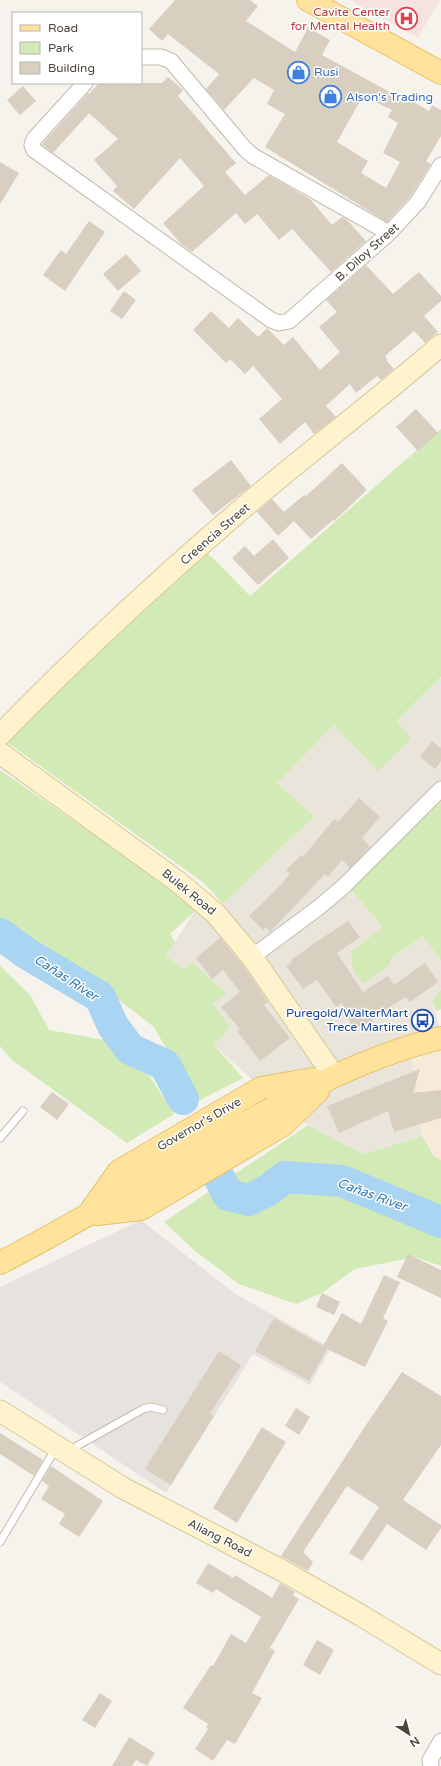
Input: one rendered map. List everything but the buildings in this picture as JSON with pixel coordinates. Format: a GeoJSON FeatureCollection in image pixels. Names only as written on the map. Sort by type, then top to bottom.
{"type":"FeatureCollection","features":[{"type":"Feature","properties":{"kind":"main road"},"geometry":{"type":"LineString","coordinates":[[308,0],[441,72]]}},
{"type":"Feature","properties":{"kind":"main road","name":"Governor's Drive"},"geometry":{"type":"LineString","coordinates":[[88,1215],[119,1171],[261,1088],[334,1076],[406,1048],[441,1038]]}},
{"type":"Feature","properties":{"kind":"main road","name":"Governor's Drive"},"geometry":{"type":"LineString","coordinates":[[0,1263],[88,1215],[136,1200],[277,1116],[334,1076]]}},
{"type":"Feature","properties":{"kind":"street"},"geometry":{"type":"LineString","coordinates":[[142,57],[161,57],[171,61],[252,156],[389,233]]}},
{"type":"Feature","properties":{"kind":"street","name":"B. Diloy Street"},"geometry":{"type":"LineString","coordinates":[[84,84],[34,140],[32,145],[34,150],[271,320],[279,323],[289,321],[389,233],[418,202],[441,165]]}},
{"type":"Feature","properties":{"kind":"street","name":"Creencia Street"},"geometry":{"type":"LineString","coordinates":[[0,735],[60,674],[230,519],[388,391],[441,344]]}},
{"type":"Feature","properties":{"kind":"street","name":"Bulek Road"},"geometry":{"type":"LineString","coordinates":[[0,753],[200,899],[227,926],[252,957],[334,1076]]}},
{"type":"Feature","properties":{"kind":"street"},"geometry":{"type":"LineString","coordinates":[[252,957],[318,908],[343,887],[441,789]]}},
{"type":"Feature","properties":{"kind":"street","name":"Aliang Road"},"geometry":{"type":"LineString","coordinates":[[0,1411],[123,1488],[283,1571],[441,1664]]}},
{"type":"Feature","properties":{"kind":"street"},"geometry":{"type":"LineString","coordinates":[[431,1766],[430,1760],[441,1741]]}},
{"type":"Feature","properties":{"kind":"lane"},"geometry":{"type":"LineString","coordinates":[[0,1138],[23,1111]]}},
{"type":"Feature","properties":{"kind":"lane"},"geometry":{"type":"LineString","coordinates":[[0,1542],[61,1450],[143,1409],[151,1407],[162,1410]]}},
{"type":"Feature","properties":{"kind":"shaded area","name":"Cavite Center for Mental Health"},"geometry":{"type":"Polygon","coordinates":[[[350,0],[440,0],[418,38],[350,0]]]}},
{"type":"Feature","properties":{"kind":"shaded area"},"geometry":{"type":"Polygon","coordinates":[[[441,678],[441,802],[351,889],[383,928],[362,984],[390,965],[390,959],[423,936],[441,961],[441,990],[432,1000],[441,1034],[415,1073],[422,1136],[365,1154],[308,1125],[249,1077],[214,1045],[212,1004],[226,993],[211,981],[183,970],[166,955],[196,910],[223,904],[314,816],[277,783],[334,725],[379,771],[397,722],[441,678]]]}},
{"type":"Feature","properties":{"kind":"shaded area"},"geometry":{"type":"Polygon","coordinates":[[[441,1038],[441,1160],[435,1156],[422,1136],[415,1073],[406,1048],[441,1038]]]}},
{"type":"Feature","properties":{"kind":"shaded area"},"geometry":{"type":"Polygon","coordinates":[[[141,1220],[234,1293],[331,1348],[310,1385],[253,1354],[166,1493],[0,1382],[0,1287],[141,1220]]]}},
{"type":"Feature","properties":{"kind":"green space"},"geometry":{"type":"Polygon","coordinates":[[[441,429],[441,677],[397,721],[411,739],[378,771],[334,725],[277,783],[314,816],[223,904],[204,883],[8,743],[82,667],[208,553],[250,596],[441,429]]]}},
{"type":"Feature","properties":{"kind":"green space"},"geometry":{"type":"Polygon","coordinates":[[[0,770],[138,865],[196,910],[170,934],[175,942],[166,955],[183,970],[193,963],[226,993],[212,1004],[230,1027],[214,1045],[243,1078],[196,1102],[154,1027],[119,1000],[0,923],[0,770]]]}},
{"type":"Feature","properties":{"kind":"green space"},"geometry":{"type":"Polygon","coordinates":[[[441,802],[441,961],[423,936],[390,959],[390,965],[363,984],[353,970],[351,951],[383,928],[351,889],[441,802]]]}},
{"type":"Feature","properties":{"kind":"green space"},"geometry":{"type":"Polygon","coordinates":[[[0,966],[30,995],[49,1030],[105,1040],[150,1077],[174,1114],[127,1143],[12,1060],[0,1046],[0,966]]]}},
{"type":"Feature","properties":{"kind":"green space"},"geometry":{"type":"Polygon","coordinates":[[[441,990],[441,1009],[436,1011],[432,1000],[441,990]]]}},
{"type":"Feature","properties":{"kind":"green space"},"geometry":{"type":"Polygon","coordinates":[[[308,1125],[365,1154],[422,1136],[434,1156],[441,1160],[441,1266],[415,1257],[355,1269],[322,1293],[296,1304],[239,1284],[195,1251],[164,1222],[308,1125]]]}},
{"type":"Feature","properties":{"kind":"waterway","name":"Cañas River"},"geometry":{"type":"LineString","coordinates":[[0,934],[26,953],[100,997],[113,1026],[130,1049],[165,1065],[183,1099]]}},
{"type":"Feature","properties":{"kind":"waterway","name":"Cañas River"},"geometry":{"type":"LineString","coordinates":[[221,1181],[228,1195],[249,1200],[267,1191],[285,1177],[342,1181],[441,1222]]}},
{"type":"Feature","properties":{"kind":"place","name":"Cavite Center for Mental Health"},"geometry":{"type":"Point","coordinates":[406,19]}},
{"type":"Feature","properties":{"kind":"place","name":"Rusi"},"geometry":{"type":"Point","coordinates":[298,72]}},
{"type":"Feature","properties":{"kind":"place","name":"Alson's Trading"},"geometry":{"type":"Point","coordinates":[331,97]}},
{"type":"Feature","properties":{"kind":"place","name":"Puregold/WalterMart Trece Martires"},"geometry":{"type":"Point","coordinates":[423,1020]}}]}
